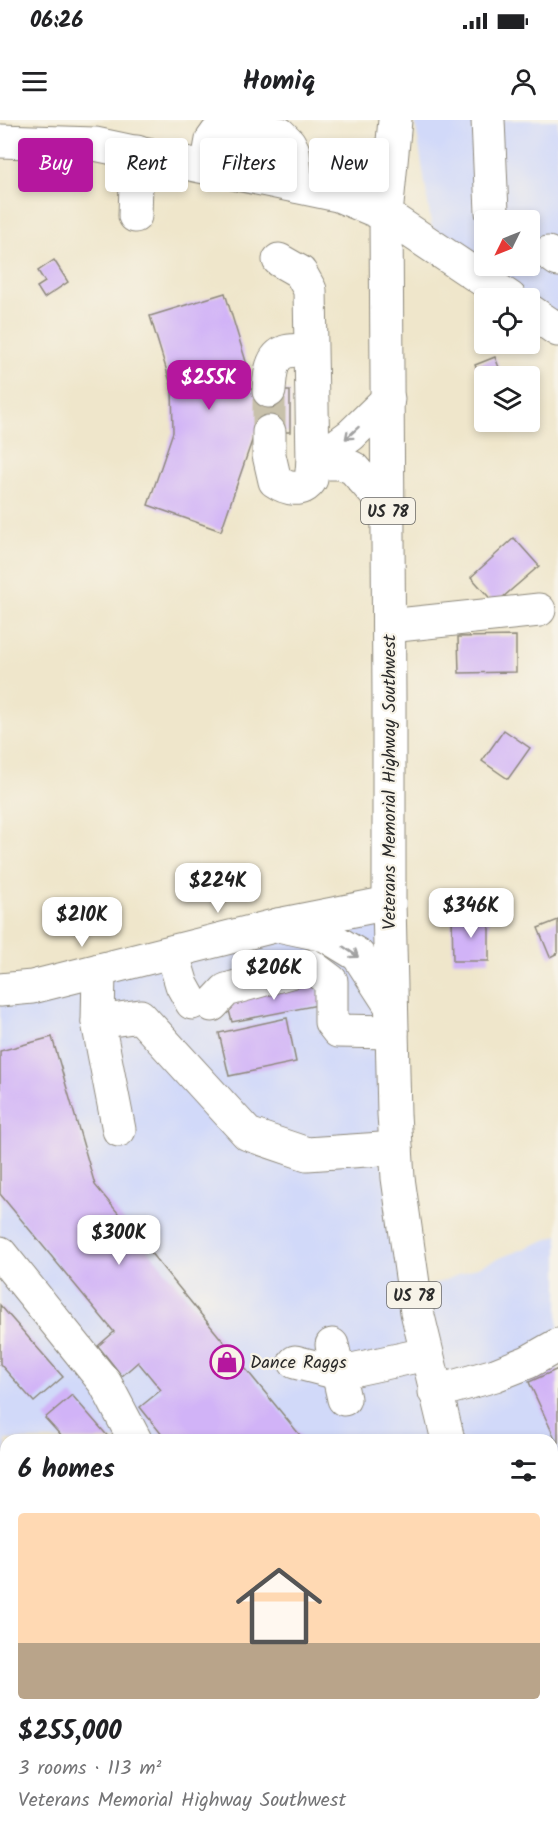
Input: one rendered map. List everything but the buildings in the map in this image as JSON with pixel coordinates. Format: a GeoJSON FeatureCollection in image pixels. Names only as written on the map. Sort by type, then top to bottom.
{"type":"FeatureCollection","features":[{"type":"Feature","properties":{"kind":"main road","name":"Veterans Memorial Highway Southwest"},"geometry":{"type":"LineString","coordinates":[[395,120],[386,215],[389,626],[388,903],[396,1148],[405,1238],[417,1312],[446,1434]]}},
{"type":"Feature","properties":{"kind":"main road"},"geometry":{"type":"LineString","coordinates":[[488,120],[492,210]]}},
{"type":"Feature","properties":{"kind":"main road"},"geometry":{"type":"LineString","coordinates":[[213,138],[225,128],[280,134],[284,138]]}},
{"type":"Feature","properties":{"kind":"main road"},"geometry":{"type":"LineString","coordinates":[[0,141],[105,146]]}},
{"type":"Feature","properties":{"kind":"main road"},"geometry":{"type":"LineString","coordinates":[[297,186],[338,195],[386,215],[495,288]]}},
{"type":"Feature","properties":{"kind":"main road"},"geometry":{"type":"LineString","coordinates":[[135,216],[136,192]]}},
{"type":"Feature","properties":{"kind":"main road"},"geometry":{"type":"LineString","coordinates":[[269,432],[269,455],[275,481],[292,488],[304,487],[311,478],[313,464],[309,290],[300,272],[279,260]]}},
{"type":"Feature","properties":{"kind":"main road"},"geometry":{"type":"LineString","coordinates":[[540,318],[558,330]]}},
{"type":"Feature","properties":{"kind":"main road"},"geometry":{"type":"LineString","coordinates":[[269,391],[272,367],[278,356],[285,351],[310,351]]}},
{"type":"Feature","properties":{"kind":"main road"},"geometry":{"type":"LineString","coordinates":[[313,464],[351,435],[388,399]]}},
{"type":"Feature","properties":{"kind":"main road"},"geometry":{"type":"LineString","coordinates":[[313,464],[341,463],[353,468],[388,508]]}},
{"type":"Feature","properties":{"kind":"main road"},"geometry":{"type":"LineString","coordinates":[[389,626],[539,610]]}},
{"type":"Feature","properties":{"kind":"main road"},"geometry":{"type":"LineString","coordinates":[[0,990],[32,987],[278,925],[388,903]]}},
{"type":"Feature","properties":{"kind":"main road"},"geometry":{"type":"LineString","coordinates":[[172,952],[182,985],[202,1004],[226,990],[311,966],[332,981],[331,1022],[338,1031],[391,1019],[358,954],[325,935],[278,925]]}},
{"type":"Feature","properties":{"kind":"main road"},"geometry":{"type":"LineString","coordinates":[[99,970],[98,1022],[118,1130]]}},
{"type":"Feature","properties":{"kind":"main road"},"geometry":{"type":"LineString","coordinates":[[98,1022],[140,1016],[248,1134],[308,1154],[396,1148]]}},
{"type":"Feature","properties":{"kind":"main road"},"geometry":{"type":"LineString","coordinates":[[0,1253],[105,1383],[132,1434]]}},
{"type":"Feature","properties":{"kind":"main road"},"geometry":{"type":"LineString","coordinates":[[435,1392],[495,1375],[528,1362],[558,1345]]}},
{"type":"Feature","properties":{"kind":"main road"},"geometry":{"type":"LineString","coordinates":[[296,1362],[338,1373],[426,1354]]}},
{"type":"Feature","properties":{"kind":"shaded area"},"geometry":{"type":"Polygon","coordinates":[[[415,120],[558,120],[558,333],[540,321],[540,288],[493,288],[476,276],[540,276],[540,210],[474,210],[474,275],[435,248],[415,120]]]}},
{"type":"Feature","properties":{"kind":"shaded area"},"geometry":{"type":"Polygon","coordinates":[[[386,915],[415,1292],[558,1235],[558,1434],[0,1434],[0,984],[386,915]]]}},
{"type":"Feature","properties":{"kind":"tunnel"},"geometry":{"type":"LineString","coordinates":[[269,391],[269,432]]}},
{"type":"Feature","properties":{"kind":"place","name":"Dance Raggs"},"geometry":{"type":"Point","coordinates":[227,1362]}}]}
